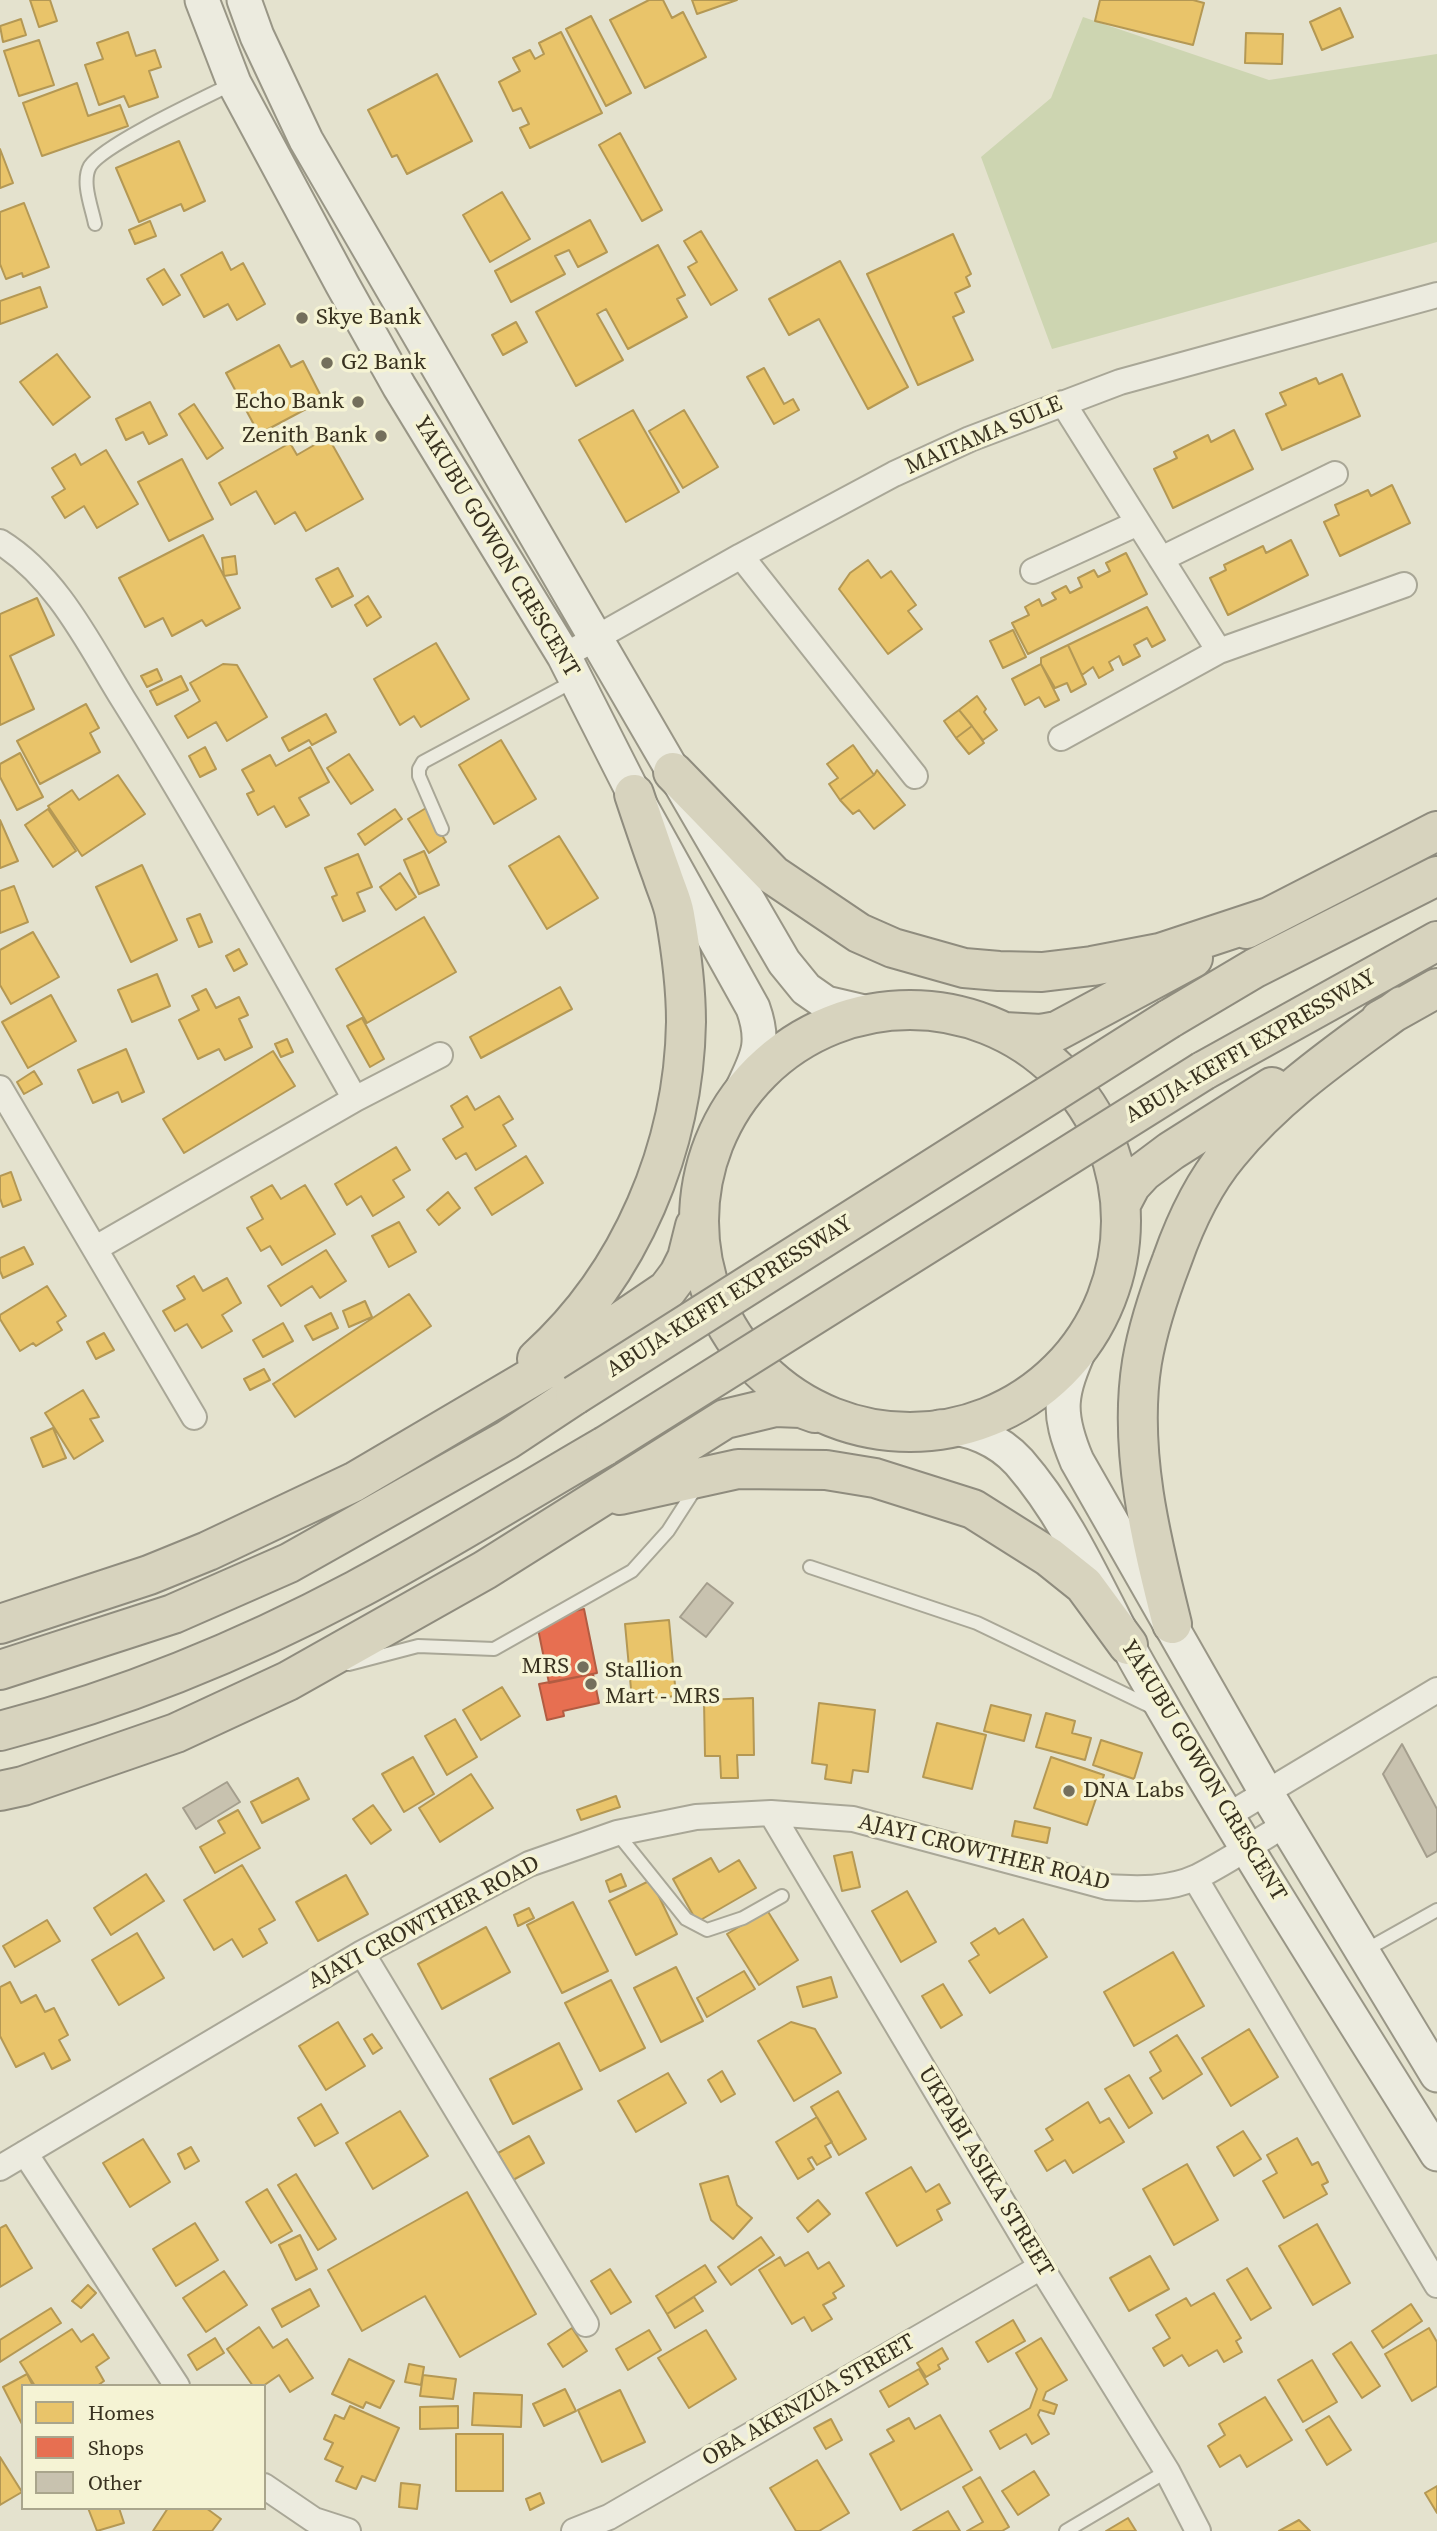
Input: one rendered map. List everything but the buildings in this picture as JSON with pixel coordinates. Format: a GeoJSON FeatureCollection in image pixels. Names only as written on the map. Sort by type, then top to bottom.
{"type":"FeatureCollection","features":[{"type":"Feature","properties":{"kind":"highway"},"geometry":{"type":"LineString","coordinates":[[673,772],[773,875],[859,933],[893,948],[964,968],[1042,971],[1092,966],[1160,953],[1269,917]]}},
{"type":"Feature","properties":{"kind":"highway"},"geometry":{"type":"LineString","coordinates":[[485,1405],[557,1340],[611,1273],[646,1206],[663,1162],[675,1119],[686,1021],[675,913],[634,794]]}},
{"type":"Feature","properties":{"kind":"highway"},"geometry":{"type":"LineString","coordinates":[[1004,1032],[1041,1034],[1073,1024],[1269,917],[1437,831]]}},
{"type":"Feature","properties":{"kind":"highway","name":"ABUJA-KEFFI EXPRESSWAY"},"geometry":{"type":"LineString","coordinates":[[0,1670],[173,1614],[289,1563],[507,1440],[1169,1019],[1255,968],[1437,876]]}},
{"type":"Feature","properties":{"kind":"highway","name":"ABUJA-KEFFI EXPRESSWAY"},"geometry":{"type":"LineString","coordinates":[[0,1731],[43,1720],[148,1685],[256,1639],[356,1590],[605,1446],[1203,1071],[1437,941]]}},
{"type":"Feature","properties":{"kind":"highway","name":"ABUJA-KEFFI EXPRESSWAY"},"geometry":{"type":"LineString","coordinates":[[1121,1204],[1130,1185],[1171,1151],[1402,1006],[1437,988]]}},
{"type":"Feature","properties":{"kind":"highway"},"geometry":{"type":"LineString","coordinates":[[1171,1624],[1153,1547],[1140,1465],[1139,1420],[1142,1364],[1155,1304],[1175,1250],[1195,1205],[1228,1154],[1295,1085],[1402,1006]]}},
{"type":"Feature","properties":{"kind":"highway"},"geometry":{"type":"LineString","coordinates":[[0,1791],[23,1786],[176,1733],[288,1681],[485,1570],[725,1419],[775,1407],[801,1408],[830,1418],[886,1429],[974,1423],[1025,1398],[1048,1381],[1081,1346],[1103,1308],[1115,1275],[1121,1240],[1121,1204],[1115,1168],[1103,1134],[1086,1102],[1063,1075],[1035,1051],[1004,1032],[973,1020],[907,1010],[873,1014],[842,1022],[785,1051],[739,1096],[722,1124],[709,1153],[701,1185],[698,1217],[700,1253],[708,1289],[736,1343],[768,1379],[797,1401],[830,1418]]}},
{"type":"Feature","properties":{"kind":"highway","name":"ABUJA-KEFFI EXPRESSWAY"},"geometry":{"type":"LineString","coordinates":[[0,1624],[149,1575],[208,1551],[354,1482],[580,1349],[667,1290],[687,1258],[698,1217]]}},
{"type":"Feature","properties":{"kind":"highway"},"geometry":{"type":"LineString","coordinates":[[591,1502],[738,1469],[826,1470],[875,1478],[973,1509],[1069,1572],[1084,1586],[1128,1645]]}},
{"type":"Feature","properties":{"kind":"main road","name":"YAKUBU GOWON CRESCENT"},"geometry":{"type":"LineString","coordinates":[[202,0],[234,83],[399,386],[570,668],[634,794],[753,1008],[760,1027],[761,1042],[739,1096]]}},
{"type":"Feature","properties":{"kind":"main road","name":"YAKUBU GOWON CRESCENT"},"geometry":{"type":"LineString","coordinates":[[244,0],[257,36],[306,140],[784,962],[806,989],[826,1003],[873,1014]]}},
{"type":"Feature","properties":{"kind":"main road","name":"YAKUBU GOWON CRESCENT"},"geometry":{"type":"LineString","coordinates":[[1081,1346],[1063,1393],[1062,1415],[1077,1461],[1267,1794],[1437,2075]]}},
{"type":"Feature","properties":{"kind":"main road","name":"YAKUBU GOWON CRESCENT"},"geometry":{"type":"LineString","coordinates":[[940,1427],[954,1427],[983,1436],[1000,1445],[1017,1460],[1041,1489],[1070,1534],[1128,1645],[1246,1848],[1437,2154]]}},
{"type":"Feature","properties":{"kind":"street","name":"MAITAMA SULE"},"geometry":{"type":"LineString","coordinates":[[570,668],[594,638],[894,474],[970,439],[1120,382],[1437,295]]}},
{"type":"Feature","properties":{"kind":"street"},"geometry":{"type":"LineString","coordinates":[[1063,403],[1219,651]]}},
{"type":"Feature","properties":{"kind":"street"},"geometry":{"type":"LineString","coordinates":[[1161,559],[1335,474]]}},
{"type":"Feature","properties":{"kind":"street"},"geometry":{"type":"LineString","coordinates":[[1033,571],[1138,523]]}},
{"type":"Feature","properties":{"kind":"street"},"geometry":{"type":"LineString","coordinates":[[0,542],[45,581],[75,622],[160,758],[355,1099]]}},
{"type":"Feature","properties":{"kind":"street"},"geometry":{"type":"LineString","coordinates":[[741,556],[915,776]]}},
{"type":"Feature","properties":{"kind":"street"},"geometry":{"type":"LineString","coordinates":[[1061,738],[1219,651],[1404,585]]}},
{"type":"Feature","properties":{"kind":"street"},"geometry":{"type":"LineString","coordinates":[[96,1248],[355,1099],[440,1055]]}},
{"type":"Feature","properties":{"kind":"street"},"geometry":{"type":"LineString","coordinates":[[0,1088],[194,1417]]}},
{"type":"Feature","properties":{"kind":"street"},"geometry":{"type":"LineString","coordinates":[[1227,1816],[1437,1690]]}},
{"type":"Feature","properties":{"kind":"street","name":"AJAYI CROWTHER ROAD"},"geometry":{"type":"LineString","coordinates":[[0,2168],[362,1953],[529,1864],[617,1833],[696,1817],[771,1813],[853,1819],[1107,1887],[1140,1889],[1195,1878],[1286,1825]]}},
{"type":"Feature","properties":{"kind":"street","name":"UKPABI ASIKA STREET"},"geometry":{"type":"LineString","coordinates":[[771,1813],[1041,2267],[1167,2471],[1198,2531]]}},
{"type":"Feature","properties":{"kind":"street"},"geometry":{"type":"LineString","coordinates":[[1195,1878],[1437,2285]]}},
{"type":"Feature","properties":{"kind":"street"},"geometry":{"type":"LineString","coordinates":[[362,1953],[586,2323]]}},
{"type":"Feature","properties":{"kind":"street"},"geometry":{"type":"LineString","coordinates":[[25,2152],[176,2384]]}},
{"type":"Feature","properties":{"kind":"street","name":"OBA AKENZUA STREET"},"geometry":{"type":"LineString","coordinates":[[574,2531],[609,2517],[1041,2267]]}},
{"type":"Feature","properties":{"kind":"street"},"geometry":{"type":"LineString","coordinates":[[266,2488],[314,2520],[348,2531]]}},
{"type":"Feature","properties":{"kind":"lane"},"geometry":{"type":"LineString","coordinates":[[95,224],[86,182],[89,167],[119,143],[234,83]]}},
{"type":"Feature","properties":{"kind":"lane"},"geometry":{"type":"LineString","coordinates":[[442,829],[419,776],[423,762],[570,668]]}},
{"type":"Feature","properties":{"kind":"lane"},"geometry":{"type":"LineString","coordinates":[[288,1681],[418,1646],[494,1649],[632,1571],[668,1531],[704,1476]]}},
{"type":"Feature","properties":{"kind":"lane"},"geometry":{"type":"LineString","coordinates":[[810,1567],[977,1623],[1167,1714]]}},
{"type":"Feature","properties":{"kind":"lane"},"geometry":{"type":"LineString","coordinates":[[617,1833],[686,1919],[707,1930],[743,1919],[782,1896]]}},
{"type":"Feature","properties":{"kind":"lane"},"geometry":{"type":"LineString","coordinates":[[1363,1952],[1436,1913]]}},
{"type":"Feature","properties":{"kind":"lane"},"geometry":{"type":"LineString","coordinates":[[1066,2531],[1167,2471]]}},
{"type":"Feature","properties":{"kind":"green space"},"geometry":{"type":"Polygon","coordinates":[[[1083,17],[1269,80],[1437,54],[1437,242],[1052,349],[981,157],[1051,98],[1083,17]]]}},
{"type":"Feature","properties":{"kind":"place","name":"Skye Bank"},"geometry":{"type":"Point","coordinates":[302,318]}},
{"type":"Feature","properties":{"kind":"place","name":"G2 Bank"},"geometry":{"type":"Point","coordinates":[327,363]}},
{"type":"Feature","properties":{"kind":"place","name":"Echo Bank"},"geometry":{"type":"Point","coordinates":[358,402]}},
{"type":"Feature","properties":{"kind":"place","name":"Zenith Bank"},"geometry":{"type":"Point","coordinates":[381,436]}},
{"type":"Feature","properties":{"kind":"place","name":"MRS"},"geometry":{"type":"Point","coordinates":[583,1667]}},
{"type":"Feature","properties":{"kind":"place","name":"Stallion Mart - MRS"},"geometry":{"type":"Point","coordinates":[591,1684]}},
{"type":"Feature","properties":{"kind":"place","name":"DNA Labs"},"geometry":{"type":"Point","coordinates":[1069,1791]}}]}
